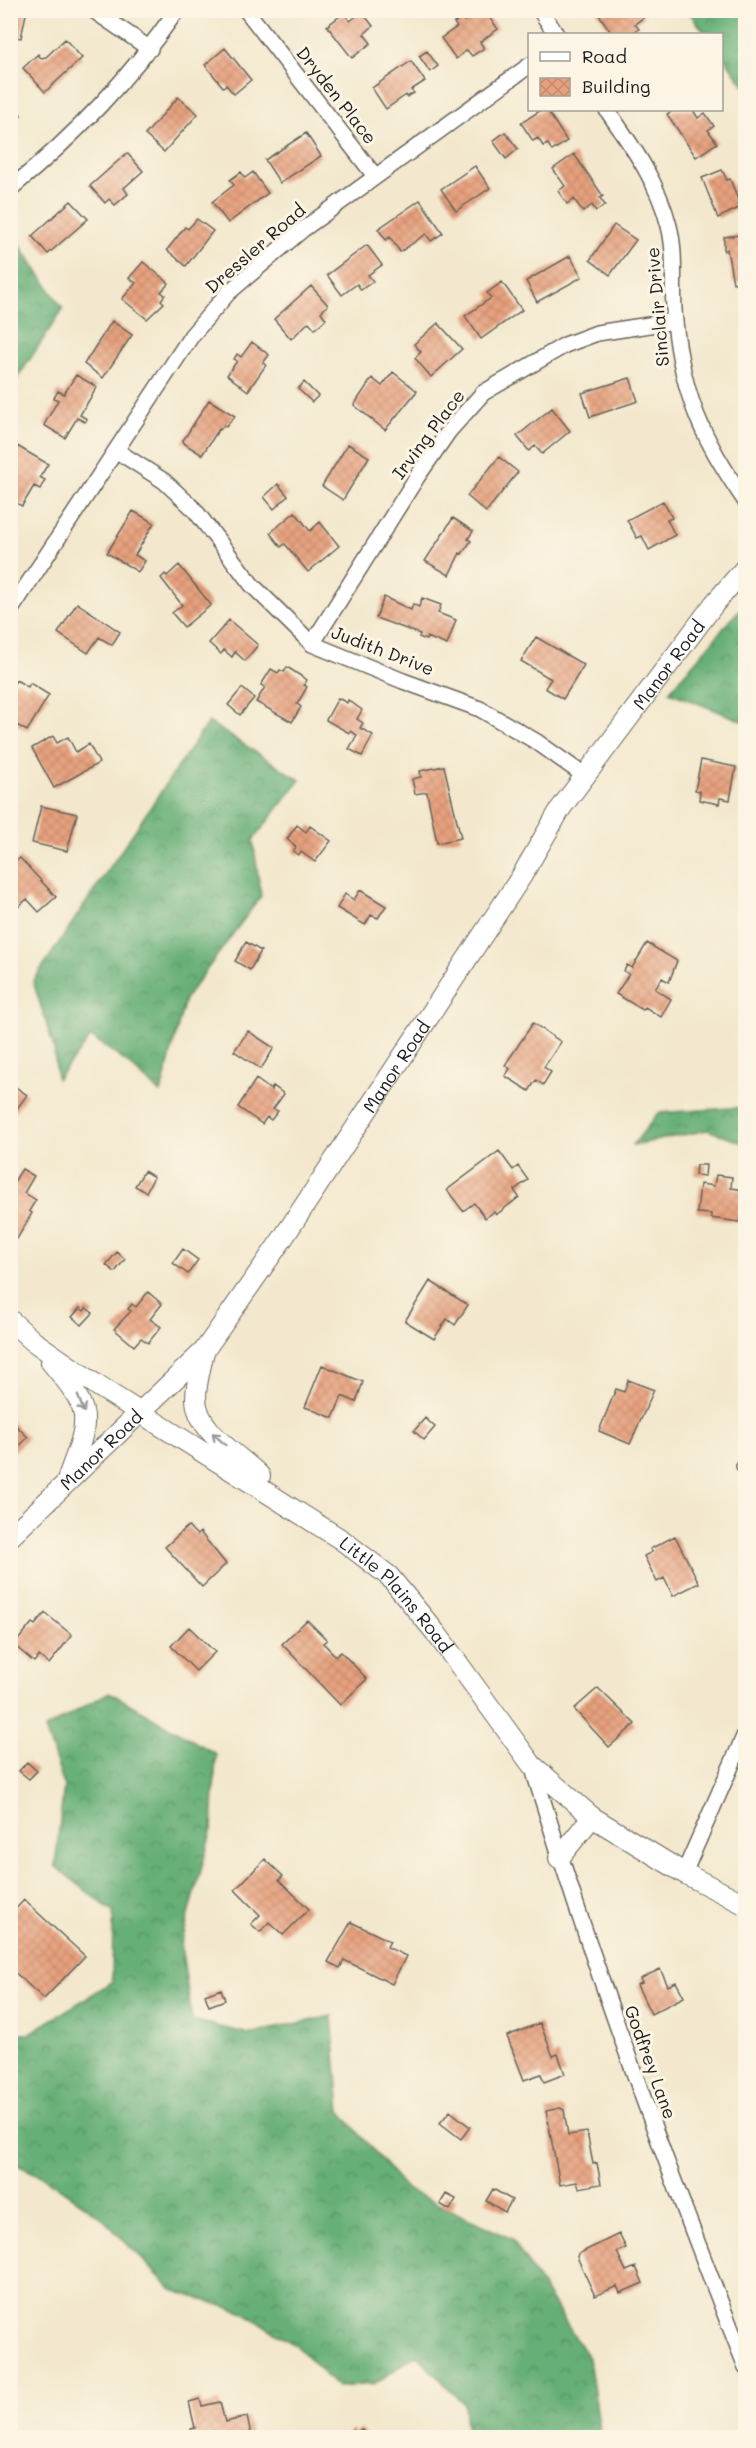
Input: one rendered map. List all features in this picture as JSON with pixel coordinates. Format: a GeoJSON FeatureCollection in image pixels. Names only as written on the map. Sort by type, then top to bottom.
{"type":"FeatureCollection","features":[{"type":"Feature","properties":{"kind":"street"},"geometry":{"type":"LineString","coordinates":[[93,10],[150,49]]}},
{"type":"Feature","properties":{"kind":"street"},"geometry":{"type":"LineString","coordinates":[[10,189],[44,162],[116,92],[177,10]]}},
{"type":"Feature","properties":{"kind":"street","name":"Dryden Place"},"geometry":{"type":"LineString","coordinates":[[246,10],[375,176]]}},
{"type":"Feature","properties":{"kind":"street"},"geometry":{"type":"LineString","coordinates":[[540,10],[555,33]]}},
{"type":"Feature","properties":{"kind":"street","name":"Dressler Road"},"geometry":{"type":"LineString","coordinates":[[10,611],[192,335],[228,294],[302,230],[528,66]]}},
{"type":"Feature","properties":{"kind":"street","name":"Sinclair Drive"},"geometry":{"type":"LineString","coordinates":[[608,111],[637,153],[656,187],[669,228],[675,321],[684,384],[699,426],[716,458],[746,502]]}},
{"type":"Feature","properties":{"kind":"street","name":"Irving Place"},"geometry":{"type":"LineString","coordinates":[[312,644],[417,477],[449,431],[483,393],[556,350],[597,333],[675,321]]}},
{"type":"Feature","properties":{"kind":"street","name":"Judith Drive"},"geometry":{"type":"LineString","coordinates":[[117,451],[164,481],[194,509],[252,585],[312,644],[403,681],[480,708],[537,742],[585,776]]}},
{"type":"Feature","properties":{"kind":"street","name":"Manor Road"},"geometry":{"type":"LineString","coordinates":[[10,1537],[204,1351],[289,1228],[521,877],[561,808],[714,604],[746,567]]}},
{"type":"Feature","properties":{"kind":"street","name":"Little Plains Road"},"geometry":{"type":"LineString","coordinates":[[10,1320],[33,1341],[342,1540],[389,1576],[436,1633],[532,1765],[592,1817],[684,1873],[746,1905]]}},
{"type":"Feature","properties":{"kind":"street"},"geometry":{"type":"LineString","coordinates":[[33,1341],[76,1392],[83,1405],[86,1418],[84,1436],[65,1485]]}},
{"type":"Feature","properties":{"kind":"street"},"geometry":{"type":"LineString","coordinates":[[204,1351],[196,1398],[199,1413],[210,1430],[292,1508]]}},
{"type":"Feature","properties":{"kind":"street"},"geometry":{"type":"LineString","coordinates":[[684,1873],[746,1732]]}},
{"type":"Feature","properties":{"kind":"street","name":"Godfrey Lane"},"geometry":{"type":"LineString","coordinates":[[532,1765],[559,1858],[680,2202],[746,2367]]}},
{"type":"Feature","properties":{"kind":"street"},"geometry":{"type":"LineString","coordinates":[[559,1858],[592,1817]]}},
{"type":"Feature","properties":{"kind":"green space"},"geometry":{"type":"Polygon","coordinates":[[[688,11],[745,11],[745,87],[723,56],[723,33],[705,33],[688,11]]]}},
{"type":"Feature","properties":{"kind":"green space"},"geometry":{"type":"Polygon","coordinates":[[[11,232],[63,309],[11,388],[11,232]]]}},
{"type":"Feature","properties":{"kind":"green space"},"geometry":{"type":"Polygon","coordinates":[[[745,603],[745,722],[669,692],[745,603]]]}},
{"type":"Feature","properties":{"kind":"green space"},"geometry":{"type":"Polygon","coordinates":[[[208,722],[300,780],[253,840],[261,896],[185,999],[161,1093],[126,1062],[91,1037],[57,1079],[54,1048],[33,981],[208,722]]]}},
{"type":"Feature","properties":{"kind":"green space"},"geometry":{"type":"Polygon","coordinates":[[[745,1107],[745,1144],[708,1130],[633,1145],[658,1113],[745,1107]]]}},
{"type":"Feature","properties":{"kind":"green space"},"geometry":{"type":"Polygon","coordinates":[[[109,1692],[216,1754],[212,1829],[181,1945],[192,2020],[249,2034],[332,2016],[340,2111],[406,2189],[512,2239],[589,2359],[601,2437],[467,2437],[464,2404],[417,2355],[374,2384],[337,2387],[298,2347],[245,2313],[172,2290],[101,2217],[41,2176],[11,2162],[11,2033],[29,2034],[112,1982],[113,1912],[55,1866],[64,1785],[45,1729],[109,1692]]]}},
{"type":"Feature","properties":{"kind":"building"},"geometry":{"type":"Polygon","coordinates":[[[478,10],[484,10],[498,29],[480,42],[484,48],[472,56],[467,50],[456,59],[441,38],[457,27],[454,23],[462,18],[464,21],[478,10]]]}},
{"type":"Feature","properties":{"kind":"building"},"geometry":{"type":"Polygon","coordinates":[[[596,10],[639,10],[644,17],[635,24],[639,29],[633,33],[611,33],[596,10]]]}},
{"type":"Feature","properties":{"kind":"building"},"geometry":{"type":"Polygon","coordinates":[[[10,11],[26,14],[21,38],[10,36],[10,11]]]}},
{"type":"Feature","properties":{"kind":"building"},"geometry":{"type":"Polygon","coordinates":[[[362,12],[373,26],[364,34],[371,43],[352,58],[327,26],[344,13],[350,21],[362,12]]]}},
{"type":"Feature","properties":{"kind":"building"},"geometry":{"type":"Polygon","coordinates":[[[65,39],[82,58],[45,92],[23,68],[38,54],[41,58],[46,57],[65,39]]]}},
{"type":"Feature","properties":{"kind":"building"},"geometry":{"type":"Polygon","coordinates":[[[225,48],[251,80],[234,94],[226,85],[223,87],[205,65],[225,48]]]}},
{"type":"Feature","properties":{"kind":"building"},"geometry":{"type":"Polygon","coordinates":[[[427,51],[438,66],[430,72],[419,56],[427,51]]]}},
{"type":"Feature","properties":{"kind":"building"},"geometry":{"type":"Polygon","coordinates":[[[411,61],[425,81],[411,90],[414,93],[407,97],[406,95],[386,109],[372,88],[411,61]]]}},
{"type":"Feature","properties":{"kind":"building"},"geometry":{"type":"Polygon","coordinates":[[[178,97],[198,114],[164,152],[145,135],[178,97]]]}},
{"type":"Feature","properties":{"kind":"building"},"geometry":{"type":"Polygon","coordinates":[[[10,101],[21,115],[10,124],[10,101]]]}},
{"type":"Feature","properties":{"kind":"building"},"geometry":{"type":"Polygon","coordinates":[[[539,111],[548,111],[567,141],[552,151],[548,144],[543,146],[538,138],[533,141],[521,123],[539,111]]]}},
{"type":"Feature","properties":{"kind":"building"},"geometry":{"type":"Polygon","coordinates":[[[672,111],[694,111],[698,118],[705,113],[714,126],[708,130],[717,143],[696,157],[667,114],[672,111]]]}},
{"type":"Feature","properties":{"kind":"building"},"geometry":{"type":"Polygon","coordinates":[[[505,132],[518,149],[506,159],[493,141],[505,132]]]}},
{"type":"Feature","properties":{"kind":"building"},"geometry":{"type":"Polygon","coordinates":[[[306,133],[321,156],[280,183],[265,160],[306,133]]]}},
{"type":"Feature","properties":{"kind":"building"},"geometry":{"type":"Polygon","coordinates":[[[127,153],[143,171],[124,188],[128,194],[115,205],[109,199],[105,203],[90,186],[127,153]]]}},
{"type":"Feature","properties":{"kind":"building"},"geometry":{"type":"Polygon","coordinates":[[[574,154],[603,196],[600,198],[605,205],[596,211],[592,205],[583,212],[574,199],[567,204],[558,191],[565,186],[553,169],[574,154]]]}},
{"type":"Feature","properties":{"kind":"building"},"geometry":{"type":"Polygon","coordinates":[[[475,166],[490,188],[456,211],[441,189],[475,166]]]}},
{"type":"Feature","properties":{"kind":"building"},"geometry":{"type":"Polygon","coordinates":[[[722,170],[727,180],[730,179],[741,207],[718,218],[702,178],[722,170]]]}},
{"type":"Feature","properties":{"kind":"building"},"geometry":{"type":"Polygon","coordinates":[[[241,172],[245,178],[253,172],[268,193],[228,223],[212,202],[234,185],[230,180],[241,172]]]}},
{"type":"Feature","properties":{"kind":"building"},"geometry":{"type":"Polygon","coordinates":[[[420,200],[443,233],[431,241],[426,234],[400,252],[390,237],[386,240],[378,229],[420,200]]]}},
{"type":"Feature","properties":{"kind":"building"},"geometry":{"type":"Polygon","coordinates":[[[71,201],[88,219],[48,254],[32,236],[71,201]]]}},
{"type":"Feature","properties":{"kind":"building"},"geometry":{"type":"Polygon","coordinates":[[[197,219],[213,231],[186,266],[167,250],[185,227],[188,229],[197,219]]]}},
{"type":"Feature","properties":{"kind":"building"},"geometry":{"type":"Polygon","coordinates":[[[614,225],[636,240],[610,275],[590,260],[614,225]]]}},
{"type":"Feature","properties":{"kind":"building"},"geometry":{"type":"Polygon","coordinates":[[[746,234],[746,281],[733,283],[727,249],[724,251],[724,237],[746,234]]]}},
{"type":"Feature","properties":{"kind":"building"},"geometry":{"type":"Polygon","coordinates":[[[367,245],[382,265],[368,275],[373,281],[361,290],[357,284],[342,295],[327,275],[367,245]]]}},
{"type":"Feature","properties":{"kind":"building"},"geometry":{"type":"Polygon","coordinates":[[[570,256],[582,277],[537,302],[526,281],[570,256]]]}},
{"type":"Feature","properties":{"kind":"building"},"geometry":{"type":"Polygon","coordinates":[[[143,262],[169,283],[161,292],[165,295],[161,300],[164,303],[147,319],[122,299],[136,283],[129,278],[143,262]]]}},
{"type":"Feature","properties":{"kind":"building"},"geometry":{"type":"Polygon","coordinates":[[[502,282],[522,310],[481,339],[465,316],[491,298],[487,293],[502,282]]]}},
{"type":"Feature","properties":{"kind":"building"},"geometry":{"type":"Polygon","coordinates":[[[311,286],[328,305],[321,312],[326,319],[315,329],[309,322],[291,339],[274,319],[311,286]]]}},
{"type":"Feature","properties":{"kind":"building"},"geometry":{"type":"Polygon","coordinates":[[[112,321],[132,335],[103,378],[84,364],[112,321]]]}},
{"type":"Feature","properties":{"kind":"building"},"geometry":{"type":"Polygon","coordinates":[[[438,323],[462,349],[431,377],[415,358],[421,352],[414,344],[438,323]]]}},
{"type":"Feature","properties":{"kind":"building"},"geometry":{"type":"Polygon","coordinates":[[[252,342],[269,355],[263,363],[266,365],[248,391],[227,375],[237,361],[234,359],[237,354],[241,357],[252,342]]]}},
{"type":"Feature","properties":{"kind":"building"},"geometry":{"type":"Polygon","coordinates":[[[393,372],[417,391],[385,430],[354,405],[372,378],[382,386],[393,372]]]}},
{"type":"Feature","properties":{"kind":"building"},"geometry":{"type":"Polygon","coordinates":[[[76,375],[97,387],[80,415],[87,419],[85,422],[77,418],[65,438],[44,425],[58,400],[54,398],[58,391],[64,394],[76,375]]]}},
{"type":"Feature","properties":{"kind":"building"},"geometry":{"type":"Polygon","coordinates":[[[630,378],[638,401],[590,417],[582,393],[630,378]]]}},
{"type":"Feature","properties":{"kind":"building"},"geometry":{"type":"Polygon","coordinates":[[[304,382],[318,396],[312,402],[298,389],[304,382]]]}},
{"type":"Feature","properties":{"kind":"building"},"geometry":{"type":"Polygon","coordinates":[[[209,400],[235,416],[226,427],[224,425],[219,429],[202,455],[182,442],[209,400]]]}},
{"type":"Feature","properties":{"kind":"building"},"geometry":{"type":"Polygon","coordinates":[[[552,408],[570,431],[542,454],[535,446],[529,451],[517,436],[552,408]]]}},
{"type":"Feature","properties":{"kind":"building"},"geometry":{"type":"Polygon","coordinates":[[[348,444],[369,457],[343,500],[322,486],[348,444]]]}},
{"type":"Feature","properties":{"kind":"building"},"geometry":{"type":"Polygon","coordinates":[[[17,446],[48,464],[40,477],[45,480],[40,489],[34,486],[22,506],[10,500],[10,457],[17,446]]]}},
{"type":"Feature","properties":{"kind":"building"},"geometry":{"type":"Polygon","coordinates":[[[499,457],[518,472],[486,512],[467,496],[499,457]]]}},
{"type":"Feature","properties":{"kind":"building"},"geometry":{"type":"Polygon","coordinates":[[[278,484],[288,496],[274,509],[264,497],[278,484]]]}},
{"type":"Feature","properties":{"kind":"building"},"geometry":{"type":"Polygon","coordinates":[[[663,501],[672,518],[667,520],[675,535],[649,550],[642,536],[637,538],[627,520],[663,501]]]}},
{"type":"Feature","properties":{"kind":"building"},"geometry":{"type":"Polygon","coordinates":[[[133,511],[154,523],[135,555],[145,561],[138,572],[107,553],[133,511]]]}},
{"type":"Feature","properties":{"kind":"building"},"geometry":{"type":"Polygon","coordinates":[[[295,512],[310,531],[320,522],[339,546],[308,572],[285,544],[281,547],[270,533],[295,512]]]}},
{"type":"Feature","properties":{"kind":"building"},"geometry":{"type":"Polygon","coordinates":[[[453,518],[473,531],[468,539],[471,541],[462,554],[460,553],[449,575],[425,561],[453,518]]]}},
{"type":"Feature","properties":{"kind":"building"},"geometry":{"type":"Polygon","coordinates":[[[179,565],[211,605],[184,627],[172,613],[182,605],[161,578],[165,574],[167,576],[179,565]]]}},
{"type":"Feature","properties":{"kind":"building"},"geometry":{"type":"Polygon","coordinates":[[[384,597],[411,610],[413,604],[419,607],[422,598],[441,605],[438,613],[456,620],[447,645],[427,637],[426,640],[419,637],[420,634],[376,618],[384,597]]]}},
{"type":"Feature","properties":{"kind":"building"},"geometry":{"type":"Polygon","coordinates":[[[77,603],[120,632],[112,645],[99,637],[88,653],[58,633],[77,603]]]}},
{"type":"Feature","properties":{"kind":"building"},"geometry":{"type":"Polygon","coordinates":[[[229,620],[258,645],[245,661],[235,652],[232,657],[224,650],[221,654],[209,643],[229,620]]]}},
{"type":"Feature","properties":{"kind":"building"},"geometry":{"type":"Polygon","coordinates":[[[536,637],[584,665],[563,699],[545,688],[551,679],[521,661],[536,637]]]}},
{"type":"Feature","properties":{"kind":"building"},"geometry":{"type":"Polygon","coordinates":[[[287,667],[307,680],[304,685],[307,687],[297,704],[301,707],[292,722],[256,702],[265,687],[261,685],[271,669],[278,673],[280,670],[284,672],[287,667]]]}},
{"type":"Feature","properties":{"kind":"building"},"geometry":{"type":"Polygon","coordinates":[[[16,680],[28,687],[30,683],[49,695],[27,731],[17,725],[10,736],[10,690],[16,680]]]}},
{"type":"Feature","properties":{"kind":"building"},"geometry":{"type":"Polygon","coordinates":[[[242,688],[254,698],[240,715],[228,705],[242,688]]]}},
{"type":"Feature","properties":{"kind":"building"},"geometry":{"type":"Polygon","coordinates":[[[338,698],[347,703],[348,700],[362,710],[357,719],[363,723],[360,728],[373,735],[362,756],[349,749],[357,735],[326,720],[338,698]]]}},
{"type":"Feature","properties":{"kind":"building"},"geometry":{"type":"Polygon","coordinates":[[[53,736],[57,743],[68,737],[76,752],[89,744],[99,763],[54,788],[32,748],[53,736]]]}},
{"type":"Feature","properties":{"kind":"building"},"geometry":{"type":"Polygon","coordinates":[[[701,760],[736,767],[730,800],[720,798],[719,804],[699,800],[700,791],[695,790],[701,760]]]}},
{"type":"Feature","properties":{"kind":"building"},"geometry":{"type":"Polygon","coordinates":[[[444,766],[461,838],[437,843],[427,792],[415,794],[412,779],[421,777],[420,771],[444,766]]]}},
{"type":"Feature","properties":{"kind":"building"},"geometry":{"type":"Polygon","coordinates":[[[41,806],[77,814],[67,851],[32,843],[41,806]]]}},
{"type":"Feature","properties":{"kind":"building"},"geometry":{"type":"Polygon","coordinates":[[[297,825],[306,832],[310,826],[331,841],[315,862],[301,852],[298,855],[293,851],[296,847],[287,839],[297,825]]]}},
{"type":"Feature","properties":{"kind":"building"},"geometry":{"type":"Polygon","coordinates":[[[20,858],[56,897],[39,912],[27,899],[16,909],[10,903],[10,866],[20,858]]]}},
{"type":"Feature","properties":{"kind":"building"},"geometry":{"type":"Polygon","coordinates":[[[360,890],[386,906],[378,918],[371,915],[365,925],[337,908],[345,894],[354,900],[360,890]]]}},
{"type":"Feature","properties":{"kind":"building"},"geometry":{"type":"Polygon","coordinates":[[[246,942],[261,951],[250,970],[235,961],[246,942]]]}},
{"type":"Feature","properties":{"kind":"building"},"geometry":{"type":"Polygon","coordinates":[[[647,943],[677,961],[669,982],[662,978],[655,989],[671,999],[661,1017],[645,1007],[643,1010],[616,994],[629,974],[624,971],[627,965],[632,968],[647,943]]]}},
{"type":"Feature","properties":{"kind":"building"},"geometry":{"type":"Polygon","coordinates":[[[533,1023],[561,1042],[544,1067],[551,1072],[543,1085],[536,1080],[529,1091],[505,1076],[510,1069],[505,1065],[533,1023]]]}},
{"type":"Feature","properties":{"kind":"building"},"geometry":{"type":"Polygon","coordinates":[[[248,1031],[274,1048],[261,1069],[234,1051],[248,1031]]]}},
{"type":"Feature","properties":{"kind":"building"},"geometry":{"type":"Polygon","coordinates":[[[256,1079],[271,1090],[273,1086],[284,1094],[273,1109],[278,1111],[271,1120],[267,1117],[262,1124],[238,1107],[256,1079]]]}},
{"type":"Feature","properties":{"kind":"building"},"geometry":{"type":"Polygon","coordinates":[[[10,1083],[27,1095],[10,1118],[10,1083]]]}},
{"type":"Feature","properties":{"kind":"building"},"geometry":{"type":"Polygon","coordinates":[[[499,1151],[513,1170],[518,1166],[528,1180],[514,1190],[519,1197],[496,1215],[494,1212],[485,1218],[474,1203],[463,1211],[447,1190],[499,1151]]]}},
{"type":"Feature","properties":{"kind":"building"},"geometry":{"type":"Polygon","coordinates":[[[696,1165],[706,1165],[705,1176],[695,1175],[696,1165]]]}},
{"type":"Feature","properties":{"kind":"building"},"geometry":{"type":"Polygon","coordinates":[[[22,1169],[34,1176],[24,1193],[36,1200],[29,1211],[32,1213],[17,1239],[10,1235],[10,1188],[22,1169]]]}},
{"type":"Feature","properties":{"kind":"building"},"geometry":{"type":"Polygon","coordinates":[[[144,1171],[154,1177],[146,1192],[135,1186],[144,1171]]]}},
{"type":"Feature","properties":{"kind":"building"},"geometry":{"type":"Polygon","coordinates":[[[716,1175],[732,1177],[731,1188],[746,1190],[746,1223],[711,1218],[711,1214],[697,1213],[700,1184],[714,1186],[716,1175]]]}},
{"type":"Feature","properties":{"kind":"building"},"geometry":{"type":"Polygon","coordinates":[[[183,1249],[198,1260],[188,1274],[173,1263],[183,1249]]]}},
{"type":"Feature","properties":{"kind":"building"},"geometry":{"type":"Polygon","coordinates":[[[117,1252],[125,1259],[115,1272],[106,1265],[117,1252]]]}},
{"type":"Feature","properties":{"kind":"building"},"geometry":{"type":"Polygon","coordinates":[[[430,1281],[468,1305],[455,1325],[447,1319],[434,1339],[405,1321],[430,1281]]]}},
{"type":"Feature","properties":{"kind":"building"},"geometry":{"type":"Polygon","coordinates":[[[148,1292],[162,1304],[150,1319],[161,1327],[148,1343],[141,1338],[134,1346],[114,1329],[131,1311],[128,1309],[132,1304],[136,1307],[148,1292]]]}},
{"type":"Feature","properties":{"kind":"building"},"geometry":{"type":"Polygon","coordinates":[[[80,1308],[84,1311],[86,1308],[93,1313],[82,1325],[72,1317],[80,1308]]]}},
{"type":"Feature","properties":{"kind":"building"},"geometry":{"type":"Polygon","coordinates":[[[322,1365],[363,1382],[356,1402],[342,1396],[333,1418],[305,1407],[322,1365]]]}},
{"type":"Feature","properties":{"kind":"building"},"geometry":{"type":"Polygon","coordinates":[[[628,1380],[654,1390],[630,1444],[599,1431],[616,1389],[624,1392],[628,1380]]]}},
{"type":"Feature","properties":{"kind":"building"},"geometry":{"type":"Polygon","coordinates":[[[425,1418],[435,1427],[424,1440],[414,1431],[425,1418]]]}},
{"type":"Feature","properties":{"kind":"building"},"geometry":{"type":"Polygon","coordinates":[[[10,1420],[28,1437],[10,1456],[10,1420]]]}},
{"type":"Feature","properties":{"kind":"building"},"geometry":{"type":"Polygon","coordinates":[[[188,1526],[197,1535],[200,1532],[226,1564],[202,1587],[165,1547],[188,1526]]]}},
{"type":"Feature","properties":{"kind":"building"},"geometry":{"type":"Polygon","coordinates":[[[675,1536],[699,1583],[673,1596],[664,1578],[657,1582],[644,1556],[652,1552],[650,1549],[675,1536]]]}},
{"type":"Feature","properties":{"kind":"building"},"geometry":{"type":"Polygon","coordinates":[[[45,1613],[72,1635],[49,1664],[39,1656],[34,1662],[14,1645],[32,1623],[35,1625],[45,1613]]]}},
{"type":"Feature","properties":{"kind":"building"},"geometry":{"type":"Polygon","coordinates":[[[307,1620],[327,1640],[323,1643],[336,1656],[341,1652],[367,1679],[340,1705],[282,1644],[307,1620]]]}},
{"type":"Feature","properties":{"kind":"building"},"geometry":{"type":"Polygon","coordinates":[[[189,1627],[215,1652],[196,1671],[171,1646],[189,1627]]]}},
{"type":"Feature","properties":{"kind":"building"},"geometry":{"type":"Polygon","coordinates":[[[598,1688],[635,1724],[609,1747],[574,1709],[598,1688]]]}},
{"type":"Feature","properties":{"kind":"building"},"geometry":{"type":"Polygon","coordinates":[[[27,1762],[37,1771],[29,1779],[19,1771],[27,1762]]]}},
{"type":"Feature","properties":{"kind":"building"},"geometry":{"type":"Polygon","coordinates":[[[265,1859],[283,1876],[279,1880],[309,1909],[283,1935],[269,1922],[260,1932],[251,1924],[260,1915],[235,1890],[265,1859]]]}},
{"type":"Feature","properties":{"kind":"building"},"geometry":{"type":"Polygon","coordinates":[[[24,1900],[85,1956],[44,1999],[10,1968],[10,1915],[24,1900]]]}},
{"type":"Feature","properties":{"kind":"building"},"geometry":{"type":"Polygon","coordinates":[[[351,1922],[390,1941],[387,1947],[406,1956],[392,1984],[344,1960],[340,1968],[328,1962],[351,1922]]]}},
{"type":"Feature","properties":{"kind":"building"},"geometry":{"type":"Polygon","coordinates":[[[660,1969],[668,1986],[676,1982],[684,1997],[651,2014],[637,1985],[642,1983],[640,1979],[660,1969]]]}},
{"type":"Feature","properties":{"kind":"building"},"geometry":{"type":"Polygon","coordinates":[[[221,1989],[225,2000],[209,2006],[205,1995],[221,1989]]]}},
{"type":"Feature","properties":{"kind":"building"},"geometry":{"type":"Polygon","coordinates":[[[540,2023],[553,2056],[558,2054],[565,2074],[544,2082],[541,2074],[524,2080],[507,2036],[540,2023]]]}},
{"type":"Feature","properties":{"kind":"building"},"geometry":{"type":"Polygon","coordinates":[[[560,2108],[564,2110],[568,2135],[587,2132],[593,2164],[597,2163],[601,2184],[579,2188],[577,2182],[560,2185],[546,2111],[560,2108]]]}},
{"type":"Feature","properties":{"kind":"building"},"geometry":{"type":"Polygon","coordinates":[[[450,2111],[470,2127],[461,2139],[440,2123],[450,2111]]]}},
{"type":"Feature","properties":{"kind":"building"},"geometry":{"type":"Polygon","coordinates":[[[493,2189],[512,2200],[505,2212],[486,2201],[493,2189]]]}},
{"type":"Feature","properties":{"kind":"building"},"geometry":{"type":"Polygon","coordinates":[[[446,2194],[456,2199],[450,2210],[440,2204],[446,2194]]]}},
{"type":"Feature","properties":{"kind":"building"},"geometry":{"type":"Polygon","coordinates":[[[619,2234],[626,2248],[617,2252],[626,2271],[636,2267],[643,2283],[620,2293],[617,2286],[595,2296],[577,2257],[578,2254],[619,2234]]]}},
{"type":"Feature","properties":{"kind":"building"},"geometry":{"type":"Polygon","coordinates":[[[200,2399],[202,2406],[220,2402],[225,2422],[247,2417],[252,2438],[193,2438],[191,2429],[195,2428],[189,2402],[200,2399]]]}},
{"type":"Feature","properties":{"kind":"building"},"geometry":{"type":"Polygon","coordinates":[[[361,2429],[369,2438],[343,2438],[352,2430],[355,2434],[361,2429]]]}}]}
